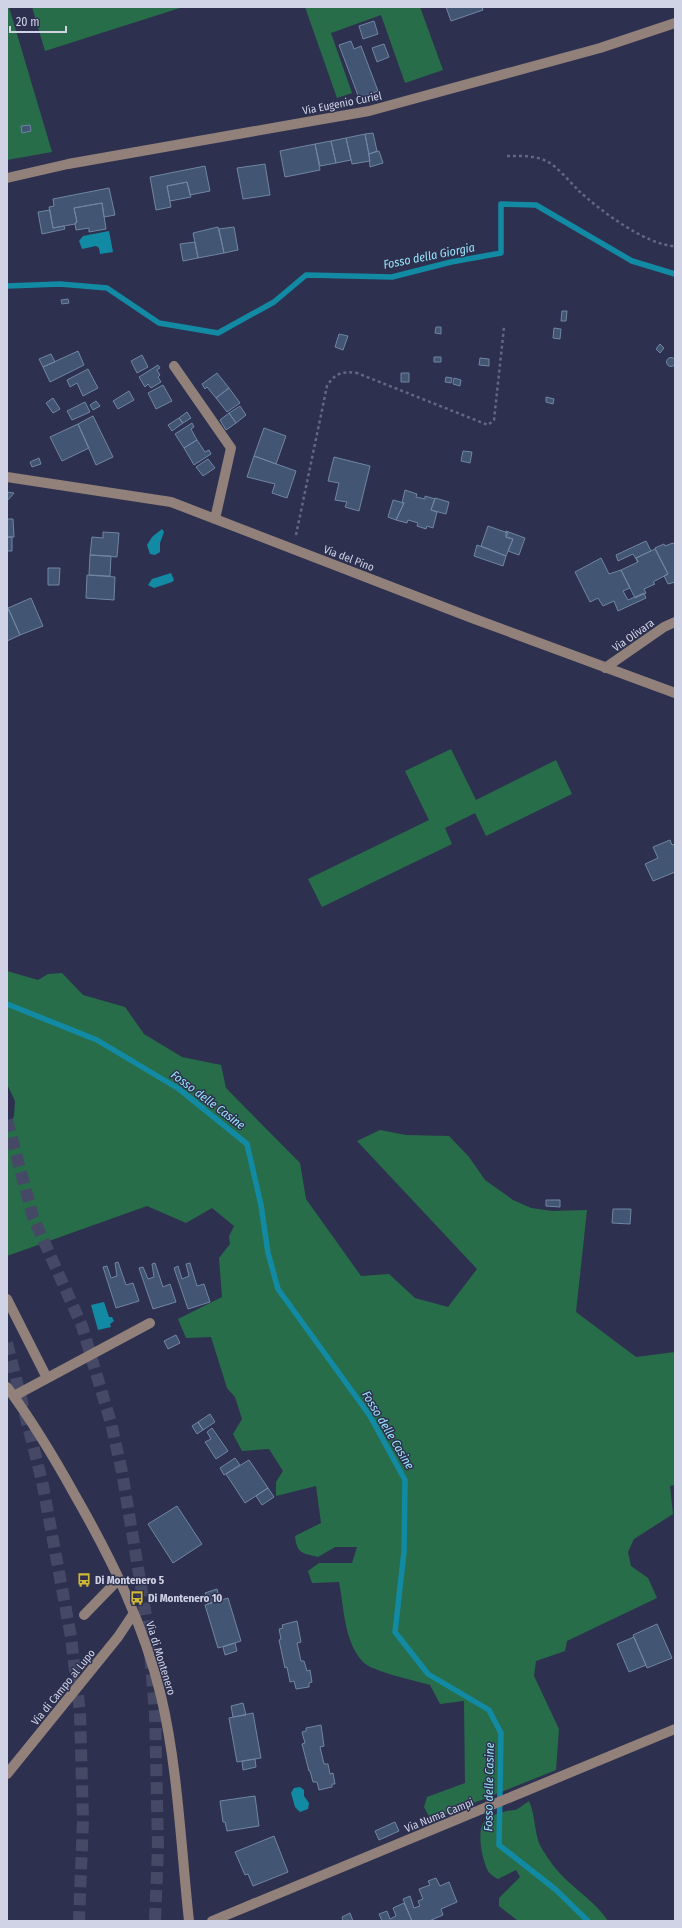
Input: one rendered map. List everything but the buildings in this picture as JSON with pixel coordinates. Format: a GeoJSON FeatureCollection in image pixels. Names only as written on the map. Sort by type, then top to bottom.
{"type":"FeatureCollection","features":[{"type":"Feature","properties":{"kind":"street","name":"Via Eugenio Curiel"},"geometry":{"type":"LineString","coordinates":[[7,178],[68,164],[369,111],[600,48],[675,23]]}},
{"type":"Feature","properties":{"kind":"street"},"geometry":{"type":"LineString","coordinates":[[174,366],[231,448],[215,519]]}},
{"type":"Feature","properties":{"kind":"street","name":"Via del Pino"},"geometry":{"type":"LineString","coordinates":[[7,477],[172,502],[293,550],[675,693]]}},
{"type":"Feature","properties":{"kind":"street","name":"Via Olivara"},"geometry":{"type":"LineString","coordinates":[[606,668],[664,627],[675,622]]}},
{"type":"Feature","properties":{"kind":"street"},"geometry":{"type":"LineString","coordinates":[[7,1299],[47,1378]]}},
{"type":"Feature","properties":{"kind":"street"},"geometry":{"type":"LineString","coordinates":[[14,1396],[150,1322]]}},
{"type":"Feature","properties":{"kind":"street","name":"Via di Montenero"},"geometry":{"type":"LineString","coordinates":[[7,1387],[56,1458],[112,1562],[134,1613],[151,1660],[166,1724],[174,1778],[189,1921]]}},
{"type":"Feature","properties":{"kind":"street"},"geometry":{"type":"LineString","coordinates":[[84,1616],[119,1579]]}},
{"type":"Feature","properties":{"kind":"street","name":"Via di Campo al Lupo"},"geometry":{"type":"LineString","coordinates":[[7,1774],[118,1637],[134,1613]]}},
{"type":"Feature","properties":{"kind":"street","name":"Via Numa Campi"},"geometry":{"type":"LineString","coordinates":[[212,1921],[675,1729]]}},
{"type":"Feature","properties":{"kind":"path"},"geometry":{"type":"LineString","coordinates":[[507,156],[526,156],[547,161],[603,211],[653,242],[675,246]]}},
{"type":"Feature","properties":{"kind":"path"},"geometry":{"type":"LineString","coordinates":[[293,550],[327,386],[332,377],[338,372],[357,373],[488,425],[494,420],[504,327]]}},
{"type":"Feature","properties":{"kind":"green space"},"geometry":{"type":"Polygon","coordinates":[[[7,7],[9,7],[52,152],[7,160],[7,7]]]}},
{"type":"Feature","properties":{"kind":"green space"},"geometry":{"type":"Polygon","coordinates":[[[32,7],[183,7],[45,51],[32,7]]]}},
{"type":"Feature","properties":{"kind":"green space"},"geometry":{"type":"Polygon","coordinates":[[[305,7],[420,7],[443,70],[405,83],[381,15],[331,33],[352,93],[337,98],[305,7]]]}},
{"type":"Feature","properties":{"kind":"green space"},"geometry":{"type":"Polygon","coordinates":[[[451,749],[476,800],[556,760],[572,794],[486,836],[475,813],[445,828],[452,844],[322,907],[308,879],[429,820],[405,771],[451,749]]]}},
{"type":"Feature","properties":{"kind":"green space"},"geometry":{"type":"Polygon","coordinates":[[[7,971],[38,980],[48,974],[62,973],[83,995],[125,1007],[144,1034],[182,1057],[221,1065],[226,1088],[300,1163],[306,1199],[361,1276],[389,1274],[415,1298],[448,1307],[477,1269],[357,1141],[380,1130],[406,1135],[449,1136],[469,1157],[485,1180],[513,1200],[531,1208],[552,1211],[587,1210],[576,1312],[636,1357],[675,1352],[675,1485],[670,1486],[673,1514],[634,1539],[628,1552],[631,1566],[648,1578],[657,1598],[567,1641],[565,1651],[536,1661],[534,1676],[559,1729],[556,1770],[431,1820],[424,1807],[427,1797],[465,1783],[464,1701],[440,1704],[430,1685],[375,1669],[363,1662],[357,1654],[348,1634],[339,1582],[312,1583],[308,1571],[319,1563],[352,1563],[357,1547],[335,1547],[318,1557],[299,1550],[295,1536],[321,1523],[316,1486],[276,1496],[276,1482],[283,1471],[269,1449],[242,1451],[233,1434],[242,1419],[235,1397],[227,1388],[211,1337],[186,1338],[178,1319],[222,1297],[219,1258],[230,1244],[229,1236],[234,1226],[212,1208],[186,1223],[147,1206],[7,1256],[7,1126],[9,1126],[14,1116],[15,1101],[7,1084],[7,971]]]}},
{"type":"Feature","properties":{"kind":"green space"},"geometry":{"type":"Polygon","coordinates":[[[529,1801],[538,1840],[545,1854],[556,1870],[595,1905],[608,1921],[518,1921],[499,1906],[499,1898],[520,1877],[516,1870],[498,1879],[491,1875],[483,1858],[480,1837],[482,1825],[491,1816],[516,1810],[529,1801]]]}},
{"type":"Feature","properties":{"kind":"water"},"geometry":{"type":"Polygon","coordinates":[[[109,231],[113,252],[100,254],[99,248],[96,246],[82,249],[79,241],[83,236],[109,231]]]}},
{"type":"Feature","properties":{"kind":"water"},"geometry":{"type":"Polygon","coordinates":[[[162,529],[164,532],[160,543],[160,552],[155,555],[150,554],[147,545],[152,537],[162,529]]]}},
{"type":"Feature","properties":{"kind":"water"},"geometry":{"type":"Polygon","coordinates":[[[171,573],[174,580],[172,582],[154,588],[148,585],[152,579],[171,573]]]}},
{"type":"Feature","properties":{"kind":"water"},"geometry":{"type":"Polygon","coordinates":[[[104,1302],[109,1317],[112,1317],[114,1321],[110,1324],[111,1327],[98,1330],[91,1305],[104,1302]]]}},
{"type":"Feature","properties":{"kind":"water"},"geometry":{"type":"Polygon","coordinates":[[[300,1787],[304,1790],[304,1796],[309,1803],[308,1809],[300,1812],[295,1807],[291,1793],[294,1788],[300,1787]]]}},
{"type":"Feature","properties":{"kind":"waterway","name":"Fosso della Giorgia"},"geometry":{"type":"LineString","coordinates":[[7,286],[60,284],[107,288],[159,323],[218,333],[274,302],[306,275],[392,277],[451,262],[501,253],[501,204],[536,205],[632,261],[675,274]]}},
{"type":"Feature","properties":{"kind":"waterway","name":"Fosso delle Casine"},"geometry":{"type":"LineString","coordinates":[[7,1004],[97,1040],[179,1089],[247,1144],[261,1205],[268,1253],[278,1289],[370,1416],[405,1480],[404,1552],[395,1632],[428,1674],[489,1710],[501,1733],[499,1845],[555,1889],[588,1921]]}},
{"type":"Feature","properties":{"kind":"tunnel"},"geometry":{"type":"LineString","coordinates":[[7,1120],[33,1217],[82,1326],[111,1423],[122,1472],[148,1628],[155,1713],[158,1847],[155,1921]]}},
{"type":"Feature","properties":{"kind":"tunnel"},"geometry":{"type":"LineString","coordinates":[[7,1343],[42,1481],[71,1637],[80,1713],[83,1820],[79,1921]]}},
{"type":"Feature","properties":{"kind":"place","name":"Di Montenero 5"},"geometry":{"type":"Point","coordinates":[84,1580]}},
{"type":"Feature","properties":{"kind":"place","name":"Di Montenero 10"},"geometry":{"type":"Point","coordinates":[137,1598]}}]}
